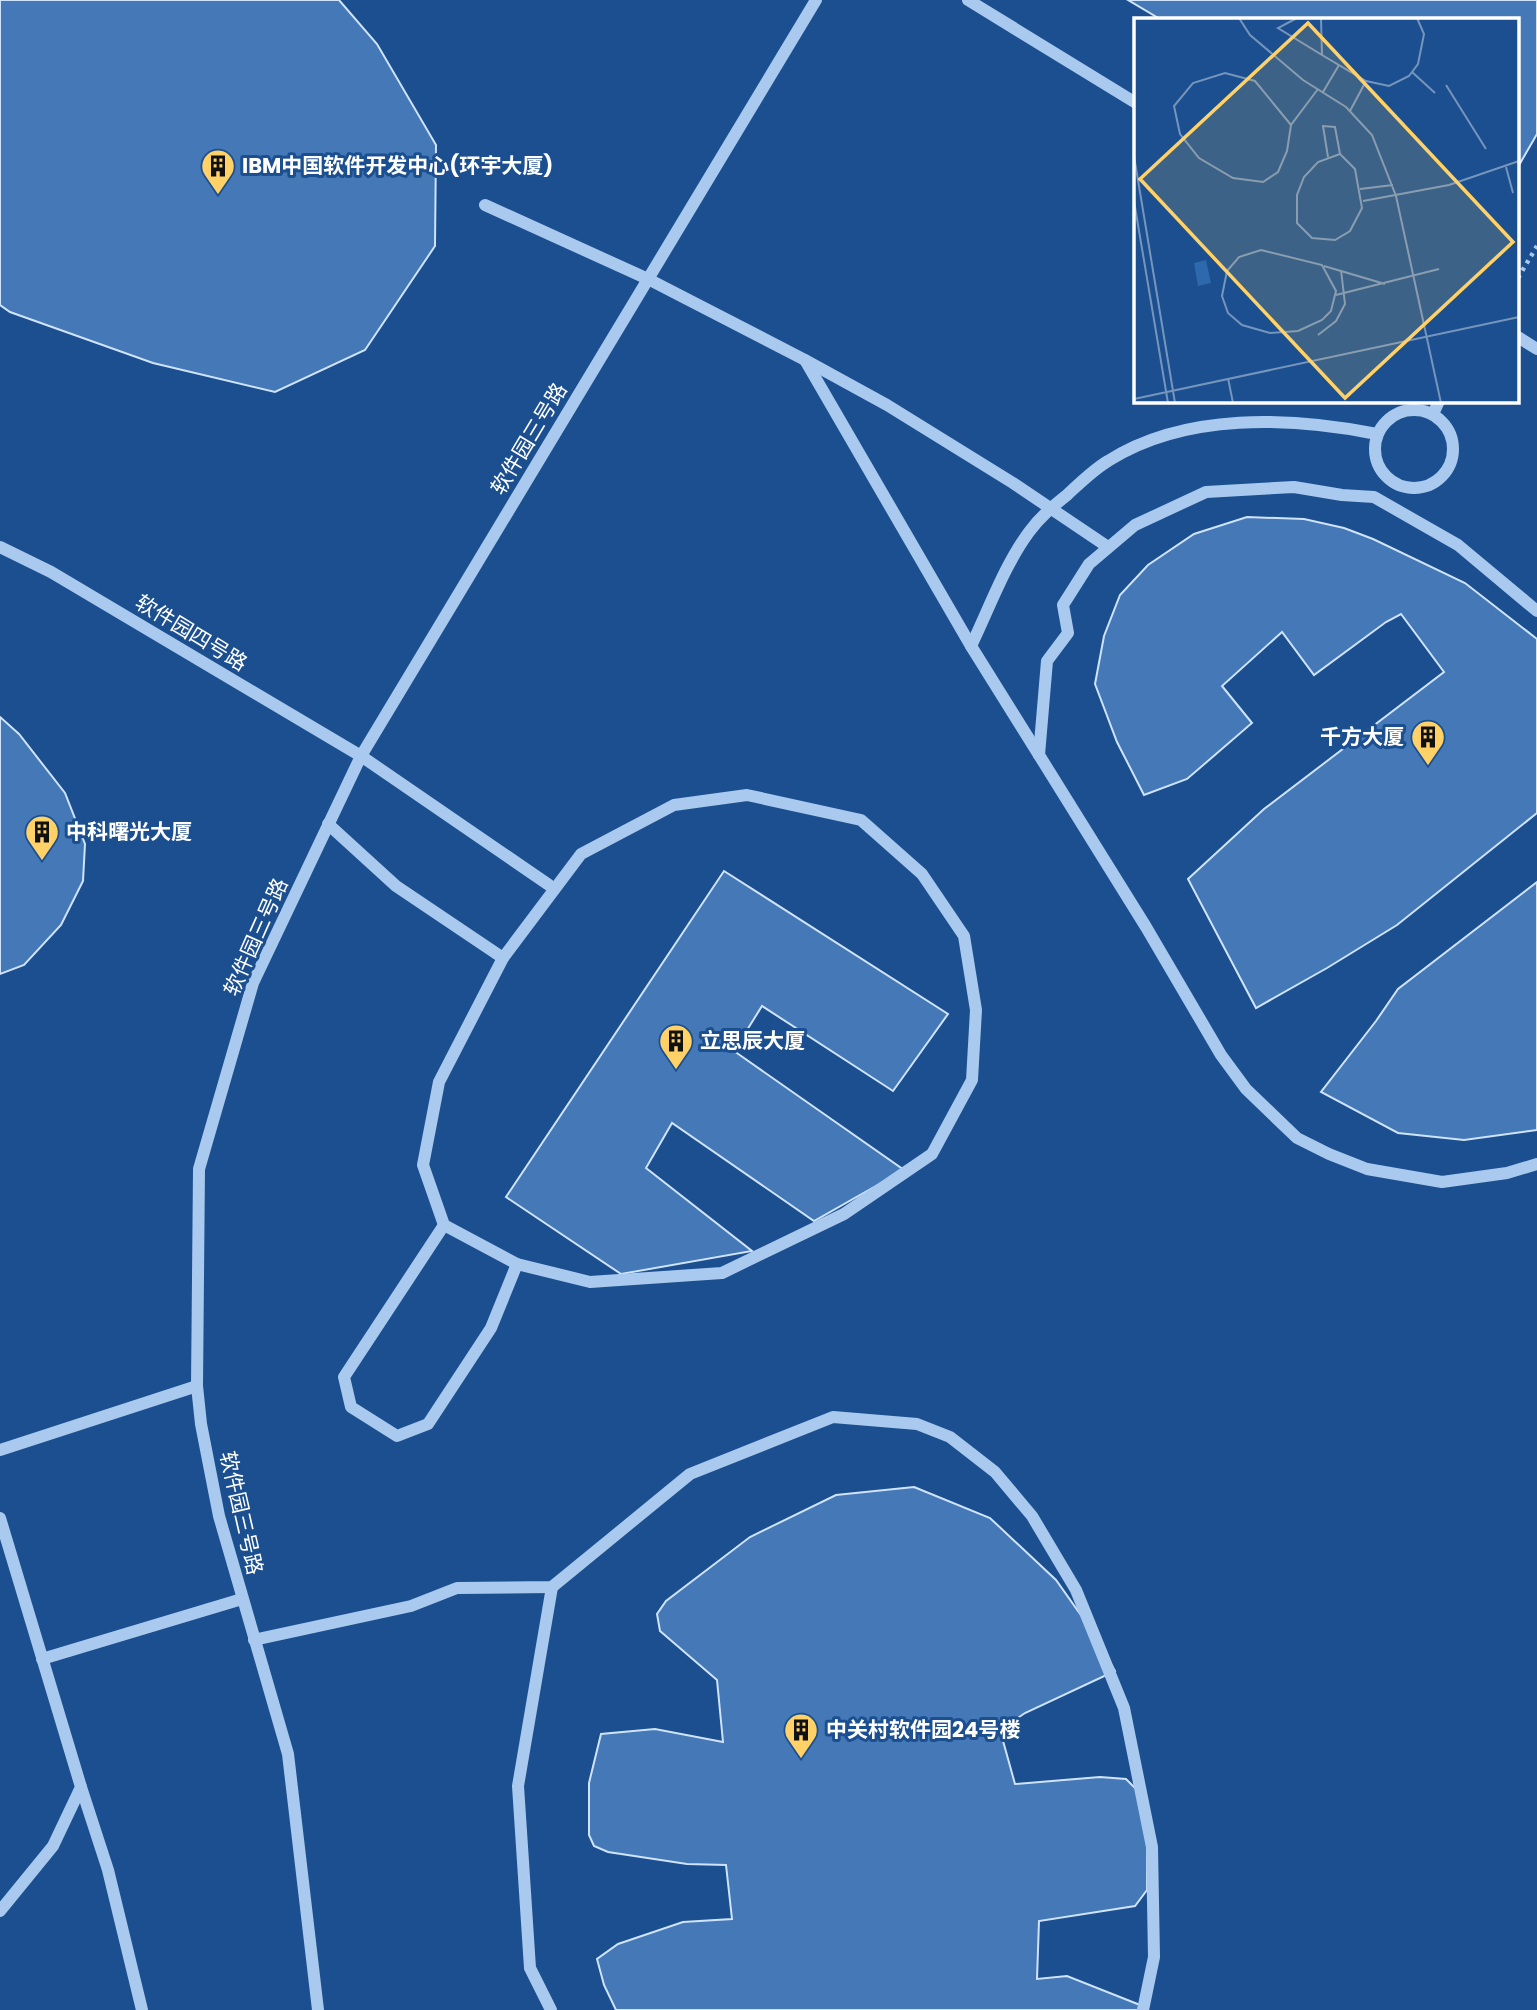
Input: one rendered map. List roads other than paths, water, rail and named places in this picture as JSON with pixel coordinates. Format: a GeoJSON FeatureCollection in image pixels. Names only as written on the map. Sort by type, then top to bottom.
{"type":"FeatureCollection","features":[{"type":"Feature","properties":{"kind":"street","name":"软件园三号路"},"geometry":{"type":"LineString","coordinates":[[318,2010],[288,1754],[219,1516],[201,1424],[197,1385],[199,1169],[253,983],[361,756],[816,0]]}},
{"type":"Feature","properties":{"kind":"street"},"geometry":{"type":"LineString","coordinates":[[968,0],[1134,102]]}},
{"type":"Feature","properties":{"kind":"street"},"geometry":{"type":"LineString","coordinates":[[485,205],[648,279],[887,405],[1108,547]]}},
{"type":"Feature","properties":{"kind":"street"},"geometry":{"type":"LineString","coordinates":[[1520,338],[1537,349]]}},
{"type":"Feature","properties":{"kind":"street"},"geometry":{"type":"LineString","coordinates":[[805,360],[971,646],[1146,927],[1222,1055],[1246,1088],[1297,1138],[1367,1169],[1442,1182],[1507,1173],[1537,1164]]}},
{"type":"Feature","properties":{"kind":"street"},"geometry":{"type":"LineString","coordinates":[[1433,414],[1439,402]]}},
{"type":"Feature","properties":{"kind":"street"},"geometry":{"type":"LineString","coordinates":[[1407,410],[1433,414],[1443,422],[1454,447],[1452,461],[1446,473],[1424,488],[1397,485],[1387,478],[1375,458],[1377,434],[1384,423],[1407,410]]}},
{"type":"Feature","properties":{"kind":"street"},"geometry":{"type":"LineString","coordinates":[[971,646],[1009,566],[1028,534],[1049,508],[1108,460],[1159,438],[1228,422],[1266,421],[1337,426],[1377,434]]}},
{"type":"Feature","properties":{"kind":"street"},"geometry":{"type":"LineString","coordinates":[[1391,508],[1397,485]]}},
{"type":"Feature","properties":{"kind":"street"},"geometry":{"type":"LineString","coordinates":[[1039,755],[1047,661],[1068,633],[1063,605],[1089,564],[1135,525],[1206,492],[1294,487],[1374,497],[1458,545],[1537,611]]}},
{"type":"Feature","properties":{"kind":"street","name":"软件园四号路"},"geometry":{"type":"LineString","coordinates":[[0,547],[63,579],[361,756],[549,885]]}},
{"type":"Feature","properties":{"kind":"street"},"geometry":{"type":"LineString","coordinates":[[747,795],[861,820],[922,874],[964,936],[976,1010],[972,1080],[932,1154],[844,1214],[722,1273],[590,1282],[517,1264],[444,1225],[423,1165],[439,1082],[503,958],[581,854],[674,806],[747,795]]}},
{"type":"Feature","properties":{"kind":"street"},"geometry":{"type":"LineString","coordinates":[[328,824],[396,886],[503,958]]}},
{"type":"Feature","properties":{"kind":"street"},"geometry":{"type":"LineString","coordinates":[[444,1225],[344,1377],[351,1407],[397,1436],[428,1424],[491,1328],[517,1264]]}},
{"type":"Feature","properties":{"kind":"street"},"geometry":{"type":"LineString","coordinates":[[0,1450],[197,1385]]}},
{"type":"Feature","properties":{"kind":"street"},"geometry":{"type":"LineString","coordinates":[[254,1640],[411,1606],[457,1588],[552,1587],[690,1474],[833,1417],[917,1424],[950,1437],[995,1472],[1032,1516],[1076,1590],[1124,1708],[1153,1847],[1154,1957],[1143,2010]]}},
{"type":"Feature","properties":{"kind":"street"},"geometry":{"type":"LineString","coordinates":[[0,1518],[108,1870],[142,2010]]}},
{"type":"Feature","properties":{"kind":"street"},"geometry":{"type":"LineString","coordinates":[[551,2010],[530,1968],[518,1786],[552,1587]]}},
{"type":"Feature","properties":{"kind":"street"},"geometry":{"type":"LineString","coordinates":[[42,1659],[242,1599]]}},
{"type":"Feature","properties":{"kind":"street"},"geometry":{"type":"LineString","coordinates":[[0,1912],[53,1846],[81,1787]]}},
{"type":"Feature","properties":{"kind":"place","name":"IBM中国软件开发中心(环宇大厦)"},"geometry":{"type":"Point","coordinates":[218,196]}},
{"type":"Feature","properties":{"kind":"place","name":"千方大厦"},"geometry":{"type":"Point","coordinates":[1428,767]}},
{"type":"Feature","properties":{"kind":"place","name":"中科曙光大厦"},"geometry":{"type":"Point","coordinates":[42,862]}},
{"type":"Feature","properties":{"kind":"place","name":"立思辰大厦"},"geometry":{"type":"Point","coordinates":[676,1071]}},
{"type":"Feature","properties":{"kind":"place","name":"中关村软件园24号楼"},"geometry":{"type":"Point","coordinates":[801,1760]}}]}
